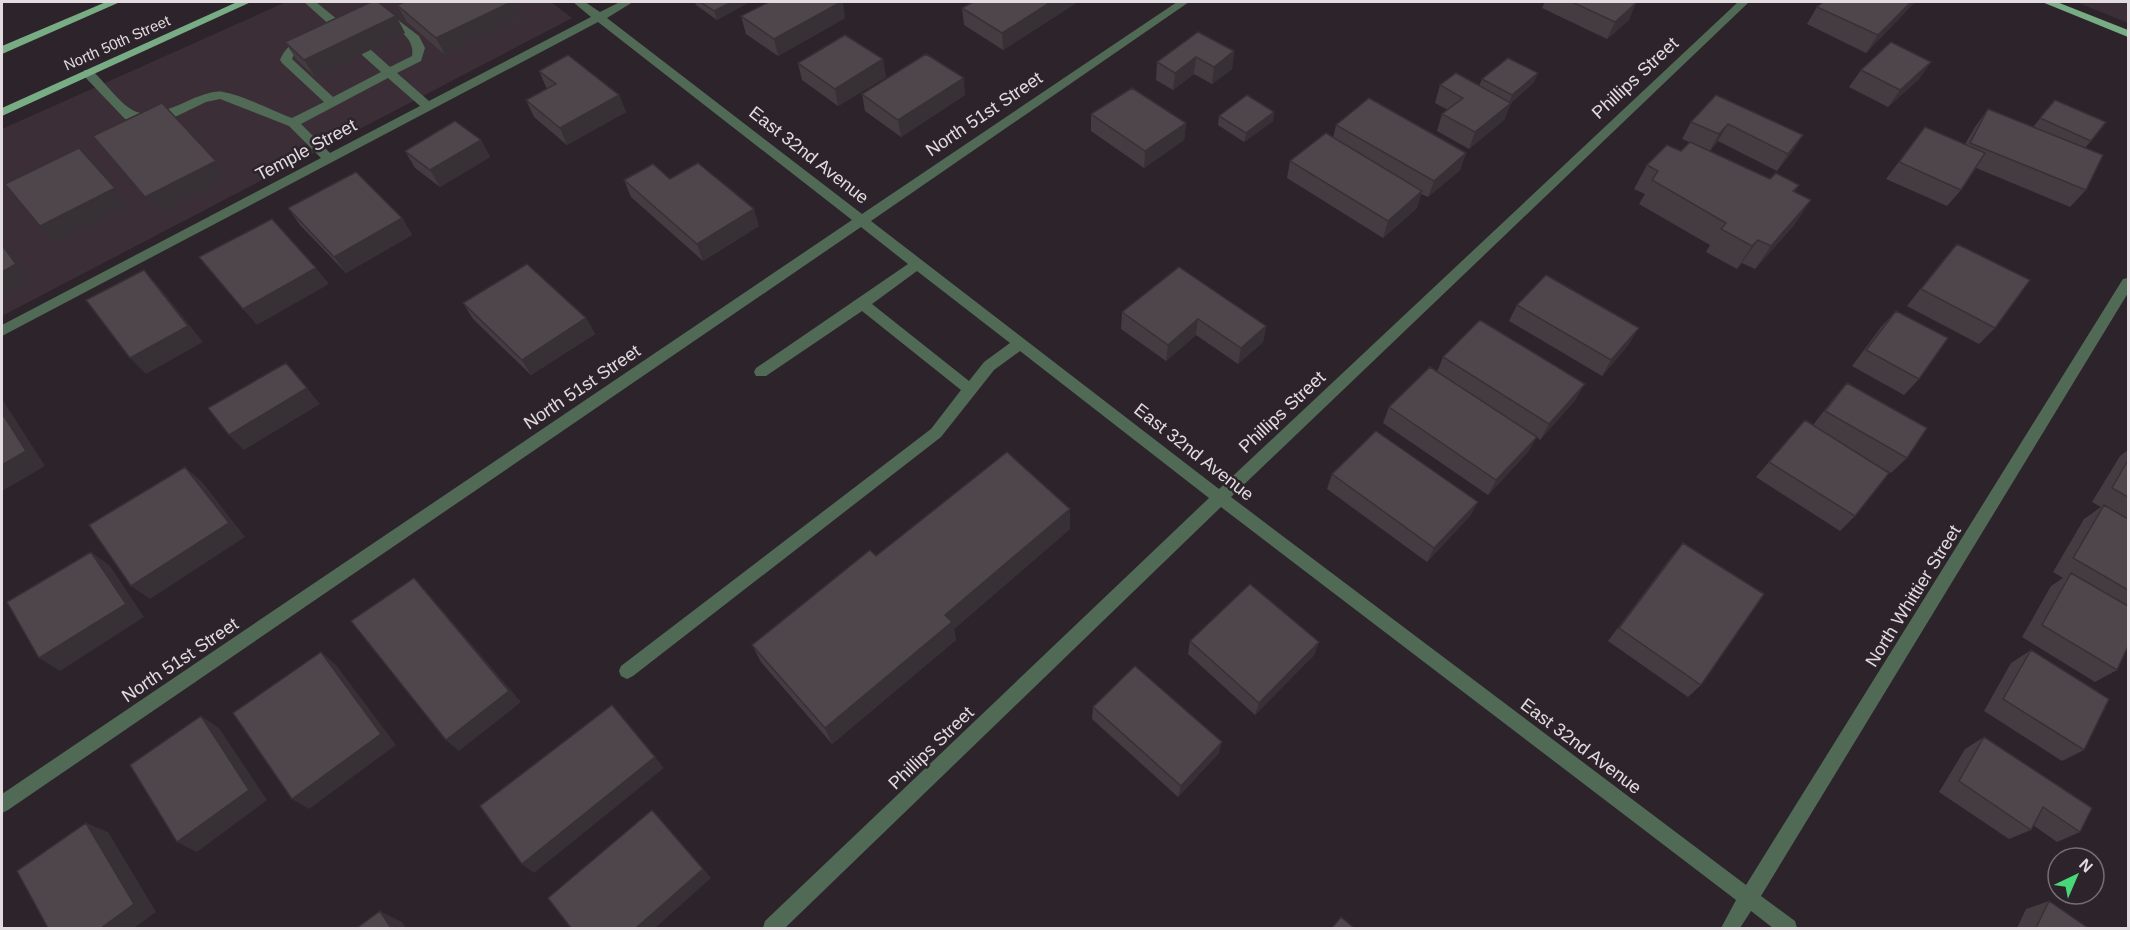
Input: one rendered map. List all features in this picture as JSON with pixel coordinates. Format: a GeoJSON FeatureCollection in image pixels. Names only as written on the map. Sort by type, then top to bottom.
{"type":"FeatureCollection","features":[{"type":"Feature","properties":{"kind":"main road"},"geometry":{"type":"LineString","coordinates":[[2,50],[114,2]]}},
{"type":"Feature","properties":{"kind":"main road","name":"North 50th Street"},"geometry":{"type":"LineString","coordinates":[[2,112],[245,2]]}},
{"type":"Feature","properties":{"kind":"main road"},"geometry":{"type":"LineString","coordinates":[[2048,2],[2128,34]]}},
{"type":"Feature","properties":{"kind":"street"},"geometry":{"type":"LineString","coordinates":[[310,2],[336,30],[290,50],[286,60],[332,103]]}},
{"type":"Feature","properties":{"kind":"street"},"geometry":{"type":"LineString","coordinates":[[293,123],[417,58],[419,48],[415,39],[378,7],[389,2]]}},
{"type":"Feature","properties":{"kind":"street","name":"East 32nd Avenue"},"geometry":{"type":"LineString","coordinates":[[579,2],[1220,498],[1788,928]]}},
{"type":"Feature","properties":{"kind":"street","name":"Temple Street"},"geometry":{"type":"LineString","coordinates":[[2,331],[628,2]]}},
{"type":"Feature","properties":{"kind":"street","name":"North 51st Street"},"geometry":{"type":"LineString","coordinates":[[2,804],[1184,2]]}},
{"type":"Feature","properties":{"kind":"street","name":"Phillips Street"},"geometry":{"type":"LineString","coordinates":[[772,928],[1220,498],[1744,2]]}},
{"type":"Feature","properties":{"kind":"street"},"geometry":{"type":"LineString","coordinates":[[366,52],[428,107]]}},
{"type":"Feature","properties":{"kind":"street"},"geometry":{"type":"LineString","coordinates":[[88,73],[129,116],[150,119],[173,113],[203,99],[221,95],[293,123],[329,159]]}},
{"type":"Feature","properties":{"kind":"street"},"geometry":{"type":"LineString","coordinates":[[761,372],[918,263]]}},
{"type":"Feature","properties":{"kind":"street","name":"North Whittier Street"},"geometry":{"type":"LineString","coordinates":[[1730,928],[2128,283]]}},
{"type":"Feature","properties":{"kind":"street"},"geometry":{"type":"LineString","coordinates":[[862,304],[971,390]]}},
{"type":"Feature","properties":{"kind":"street"},"geometry":{"type":"LineString","coordinates":[[627,671],[936,433],[989,366],[1020,343]]}},
{"type":"Feature","properties":{"kind":"shaded area"},"geometry":{"type":"Polygon","coordinates":[[[286,2],[551,2],[572,18],[2,316],[2,129],[286,2]]]}},
{"type":"Feature","properties":{"kind":"shaded area"},"geometry":{"type":"Polygon","coordinates":[[[2076,2],[2128,2],[2128,23],[2076,2]]]}},
{"type":"Feature","properties":{"kind":"building"},"geometry":{"type":"Polygon","coordinates":[[[371,2],[378,2],[396,16],[304,60],[285,42],[371,2]]]}},
{"type":"Feature","properties":{"kind":"building"},"geometry":{"type":"Polygon","coordinates":[[[405,2],[511,2],[436,38],[397,5],[405,2]]]}},
{"type":"Feature","properties":{"kind":"building"},"geometry":{"type":"Polygon","coordinates":[[[700,2],[732,2],[714,11],[700,2]]]}},
{"type":"Feature","properties":{"kind":"building"},"geometry":{"type":"Polygon","coordinates":[[[769,2],[841,2],[774,39],[741,16],[769,2]]]}},
{"type":"Feature","properties":{"kind":"building"},"geometry":{"type":"Polygon","coordinates":[[[973,2],[1051,2],[1002,33],[962,8],[973,2]]]}},
{"type":"Feature","properties":{"kind":"building"},"geometry":{"type":"Polygon","coordinates":[[[1572,2],[1634,2],[1636,3],[1615,22],[1572,2]]]}},
{"type":"Feature","properties":{"kind":"building"},"geometry":{"type":"Polygon","coordinates":[[[1823,2],[1911,2],[1878,35],[1817,7],[1823,2]]]}},
{"type":"Feature","properties":{"kind":"building"},"geometry":{"type":"Polygon","coordinates":[[[1198,32],[1234,51],[1214,67],[1196,57],[1175,73],[1157,62],[1198,32]]]}},
{"type":"Feature","properties":{"kind":"building"},"geometry":{"type":"Polygon","coordinates":[[[845,35],[883,59],[835,89],[798,63],[845,35]]]}},
{"type":"Feature","properties":{"kind":"building"},"geometry":{"type":"Polygon","coordinates":[[[1891,42],[1931,62],[1900,90],[1861,70],[1891,42]]]}},
{"type":"Feature","properties":{"kind":"building"},"geometry":{"type":"Polygon","coordinates":[[[926,54],[964,78],[898,120],[862,94],[926,54]]]}},
{"type":"Feature","properties":{"kind":"building"},"geometry":{"type":"Polygon","coordinates":[[[568,55],[619,95],[560,128],[526,100],[556,84],[539,71],[568,55]]]}},
{"type":"Feature","properties":{"kind":"building"},"geometry":{"type":"Polygon","coordinates":[[[1508,58],[1538,73],[1512,95],[1482,79],[1508,58]]]}},
{"type":"Feature","properties":{"kind":"building"},"geometry":{"type":"Polygon","coordinates":[[[1456,73],[1511,103],[1475,132],[1442,114],[1463,98],[1440,85],[1456,73]]]}},
{"type":"Feature","properties":{"kind":"building"},"geometry":{"type":"Polygon","coordinates":[[[1132,88],[1186,123],[1145,151],[1091,114],[1132,88]]]}},
{"type":"Feature","properties":{"kind":"building"},"geometry":{"type":"Polygon","coordinates":[[[1247,95],[1274,112],[1246,133],[1219,116],[1247,95]]]}},
{"type":"Feature","properties":{"kind":"building"},"geometry":{"type":"Polygon","coordinates":[[[1716,95],[1803,135],[1788,154],[1728,124],[1719,134],[1691,122],[1716,95]]]}},
{"type":"Feature","properties":{"kind":"building"},"geometry":{"type":"Polygon","coordinates":[[[1369,98],[1466,153],[1434,181],[1336,125],[1369,98]]]}},
{"type":"Feature","properties":{"kind":"building"},"geometry":{"type":"Polygon","coordinates":[[[2055,100],[2106,122],[2091,141],[2040,118],[2055,100]]]}},
{"type":"Feature","properties":{"kind":"building"},"geometry":{"type":"Polygon","coordinates":[[[162,103],[216,161],[145,197],[93,136],[162,103]]]}},
{"type":"Feature","properties":{"kind":"building"},"geometry":{"type":"Polygon","coordinates":[[[1988,109],[2103,155],[2086,190],[1970,143],[1988,109]]]}},
{"type":"Feature","properties":{"kind":"building"},"geometry":{"type":"Polygon","coordinates":[[[455,121],[481,140],[430,170],[405,151],[455,121]]]}},
{"type":"Feature","properties":{"kind":"building"},"geometry":{"type":"Polygon","coordinates":[[[1925,127],[1985,153],[1961,190],[1899,162],[1925,127]]]}},
{"type":"Feature","properties":{"kind":"building"},"geometry":{"type":"Polygon","coordinates":[[[1326,133],[1422,191],[1388,221],[1290,161],[1326,133]]]}},
{"type":"Feature","properties":{"kind":"building"},"geometry":{"type":"Polygon","coordinates":[[[1690,142],[1770,179],[1776,173],[1799,185],[1793,191],[1811,200],[1771,246],[1758,240],[1752,246],[1721,229],[1726,223],[1652,180],[1658,171],[1647,165],[1667,145],[1681,151],[1690,142]]]}},
{"type":"Feature","properties":{"kind":"building"},"geometry":{"type":"Polygon","coordinates":[[[79,148],[115,188],[40,226],[5,184],[79,148]]]}},
{"type":"Feature","properties":{"kind":"building"},"geometry":{"type":"Polygon","coordinates":[[[698,163],[754,209],[697,244],[624,180],[653,164],[670,179],[698,163]]]}},
{"type":"Feature","properties":{"kind":"building"},"geometry":{"type":"Polygon","coordinates":[[[356,172],[402,218],[334,257],[288,208],[356,172]]]}},
{"type":"Feature","properties":{"kind":"building"},"geometry":{"type":"Polygon","coordinates":[[[272,219],[316,268],[243,309],[199,257],[272,219]]]}},
{"type":"Feature","properties":{"kind":"building"},"geometry":{"type":"Polygon","coordinates":[[[1957,244],[2030,280],[1995,328],[1921,289],[1957,244]]]}},
{"type":"Feature","properties":{"kind":"building"},"geometry":{"type":"Polygon","coordinates":[[[2,245],[16,264],[2,272],[2,245]]]}},
{"type":"Feature","properties":{"kind":"building"},"geometry":{"type":"Polygon","coordinates":[[[527,264],[586,318],[522,360],[463,303],[527,264]]]}},
{"type":"Feature","properties":{"kind":"building"},"geometry":{"type":"Polygon","coordinates":[[[1179,267],[1266,326],[1241,348],[1198,319],[1168,345],[1122,312],[1179,267]]]}},
{"type":"Feature","properties":{"kind":"building"},"geometry":{"type":"Polygon","coordinates":[[[144,270],[188,326],[130,358],[86,300],[144,270]]]}},
{"type":"Feature","properties":{"kind":"building"},"geometry":{"type":"Polygon","coordinates":[[[1546,275],[1639,328],[1611,360],[1517,305],[1546,275]]]}},
{"type":"Feature","properties":{"kind":"building"},"geometry":{"type":"Polygon","coordinates":[[[1896,311],[1948,338],[1919,379],[1866,350],[1896,311]]]}},
{"type":"Feature","properties":{"kind":"building"},"geometry":{"type":"Polygon","coordinates":[[[1480,320],[1585,384],[1549,424],[1443,357],[1480,320]]]}},
{"type":"Feature","properties":{"kind":"building"},"geometry":{"type":"Polygon","coordinates":[[[286,363],[307,388],[229,435],[208,408],[286,363]]]}},
{"type":"Feature","properties":{"kind":"building"},"geometry":{"type":"Polygon","coordinates":[[[1430,367],[1537,437],[1496,480],[1389,407],[1430,367]]]}},
{"type":"Feature","properties":{"kind":"building"},"geometry":{"type":"Polygon","coordinates":[[[1847,383],[1927,428],[1907,458],[1825,411],[1847,383]]]}},
{"type":"Feature","properties":{"kind":"building"},"geometry":{"type":"Polygon","coordinates":[[[2,413],[26,451],[2,465],[2,413]]]}},
{"type":"Feature","properties":{"kind":"building"},"geometry":{"type":"Polygon","coordinates":[[[1805,420],[1889,473],[1855,516],[1769,462],[1805,420]]]}},
{"type":"Feature","properties":{"kind":"building"},"geometry":{"type":"Polygon","coordinates":[[[1376,431],[1478,502],[1434,548],[1332,474],[1376,431]]]}},
{"type":"Feature","properties":{"kind":"building"},"geometry":{"type":"Polygon","coordinates":[[[1007,452],[1070,509],[945,615],[952,622],[825,728],[752,645],[870,550],[876,556],[1007,452]]]}},
{"type":"Feature","properties":{"kind":"building"},"geometry":{"type":"Polygon","coordinates":[[[2128,460],[2128,497],[2112,488],[2128,460]]]}},
{"type":"Feature","properties":{"kind":"building"},"geometry":{"type":"Polygon","coordinates":[[[185,467],[229,523],[131,586],[89,525],[185,467]]]}},
{"type":"Feature","properties":{"kind":"building"},"geometry":{"type":"Polygon","coordinates":[[[2104,505],[2128,519],[2128,590],[2073,558],[2104,505]]]}},
{"type":"Feature","properties":{"kind":"building"},"geometry":{"type":"Polygon","coordinates":[[[1683,543],[1764,594],[1701,685],[1619,628],[1683,543]]]}},
{"type":"Feature","properties":{"kind":"building"},"geometry":{"type":"Polygon","coordinates":[[[91,552],[126,604],[39,658],[7,602],[91,552]]]}},
{"type":"Feature","properties":{"kind":"building"},"geometry":{"type":"Polygon","coordinates":[[[2071,573],[2128,606],[2128,646],[2117,670],[2042,625],[2071,573]]]}},
{"type":"Feature","properties":{"kind":"building"},"geometry":{"type":"Polygon","coordinates":[[[414,578],[509,691],[446,740],[351,621],[414,578]]]}},
{"type":"Feature","properties":{"kind":"building"},"geometry":{"type":"Polygon","coordinates":[[[1250,584],[1319,642],[1259,703],[1190,641],[1250,584]]]}},
{"type":"Feature","properties":{"kind":"building"},"geometry":{"type":"Polygon","coordinates":[[[2031,650],[2109,699],[2084,750],[2003,699],[2031,650]]]}},
{"type":"Feature","properties":{"kind":"building"},"geometry":{"type":"Polygon","coordinates":[[[321,652],[381,734],[292,799],[233,713],[321,652]]]}},
{"type":"Feature","properties":{"kind":"building"},"geometry":{"type":"Polygon","coordinates":[[[1135,666],[1222,742],[1181,786],[1093,707],[1135,666]]]}},
{"type":"Feature","properties":{"kind":"building"},"geometry":{"type":"Polygon","coordinates":[[[612,705],[655,757],[522,864],[480,806],[612,705]]]}},
{"type":"Feature","properties":{"kind":"building"},"geometry":{"type":"Polygon","coordinates":[[[201,716],[249,790],[177,842],[130,765],[201,716]]]}},
{"type":"Feature","properties":{"kind":"building"},"geometry":{"type":"Polygon","coordinates":[[[1984,737],[2092,808],[2080,832],[2043,807],[2031,830],[1959,781],[1984,737]]]}},
{"type":"Feature","properties":{"kind":"building"},"geometry":{"type":"Polygon","coordinates":[[[652,810],[703,869],[636,928],[571,928],[548,898],[652,810]]]}},
{"type":"Feature","properties":{"kind":"building"},"geometry":{"type":"Polygon","coordinates":[[[86,823],[134,904],[101,928],[48,928],[17,871],[86,823]]]}},
{"type":"Feature","properties":{"kind":"building"},"geometry":{"type":"Polygon","coordinates":[[[2047,906],[2056,906],[2088,928],[2036,928],[2047,906]]]}},
{"type":"Feature","properties":{"kind":"building"},"geometry":{"type":"Polygon","coordinates":[[[380,911],[391,928],[357,928],[380,911]]]}},
{"type":"Feature","properties":{"kind":"building"},"geometry":{"type":"Polygon","coordinates":[[[1341,917],[1354,928],[1332,928],[1341,917]]]}}]}
